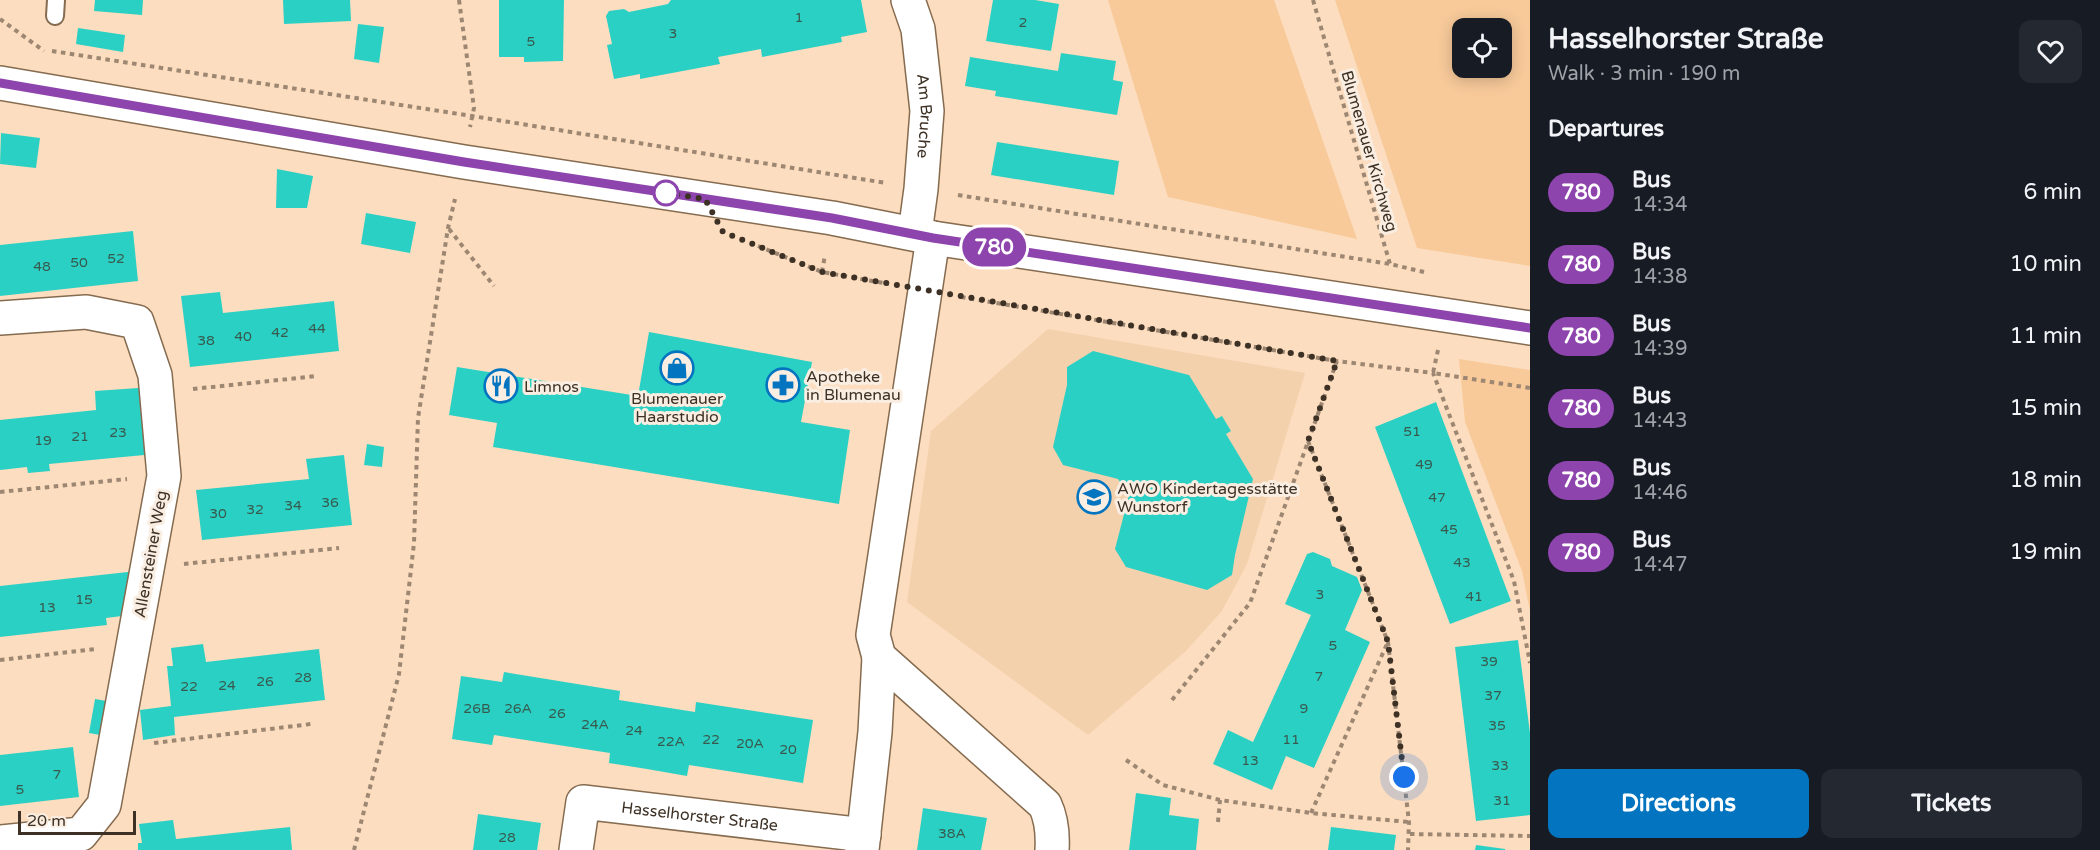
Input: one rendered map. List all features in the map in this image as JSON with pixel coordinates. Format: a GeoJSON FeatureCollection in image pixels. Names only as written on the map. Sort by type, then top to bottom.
{"type":"FeatureCollection","features":[{"type":"Feature","properties":{"kind":"street","name":"Am Bruche"},"geometry":{"type":"LineString","coordinates":[[908,0],[918,29],[927,111],[921,189],[924,235]]}},
{"type":"Feature","properties":{"kind":"street"},"geometry":{"type":"LineString","coordinates":[[0,83],[464,162],[1530,328]]}},
{"type":"Feature","properties":{"kind":"street","name":"Hasselhorster Straße"},"geometry":{"type":"LineString","coordinates":[[576,850],[583,802],[863,842],[875,732],[879,657],[873,636],[926,291],[924,235]]}},
{"type":"Feature","properties":{"kind":"street","name":"Allensteiner Weg"},"geometry":{"type":"LineString","coordinates":[[0,318],[86,312],[136,322],[155,375],[164,476],[104,805],[81,834],[0,842]]}},
{"type":"Feature","properties":{"kind":"street"},"geometry":{"type":"LineString","coordinates":[[879,657],[1045,805],[1050,816],[1053,836],[1052,850]]}},
{"type":"Feature","properties":{"kind":"path"},"geometry":{"type":"LineString","coordinates":[[354,850],[399,674],[414,543],[418,418],[448,228],[474,108],[459,0]]}},
{"type":"Feature","properties":{"kind":"path","name":"Blumenauer Kirchweg"},"geometry":{"type":"LineString","coordinates":[[1312,0],[1405,309]]}},
{"type":"Feature","properties":{"kind":"path"},"geometry":{"type":"LineString","coordinates":[[0,19],[44,51],[472,116],[1390,264],[1425,272]]}},
{"type":"Feature","properties":{"kind":"path"},"geometry":{"type":"LineString","coordinates":[[448,228],[494,286]]}},
{"type":"Feature","properties":{"kind":"path"},"geometry":{"type":"LineString","coordinates":[[756,245],[822,272],[1337,361],[1530,388]]}},
{"type":"Feature","properties":{"kind":"path"},"geometry":{"type":"LineString","coordinates":[[1445,315],[1433,374],[1514,581],[1530,663]]}},
{"type":"Feature","properties":{"kind":"path"},"geometry":{"type":"LineString","coordinates":[[1172,699],[1250,603],[1337,361]]}},
{"type":"Feature","properties":{"kind":"path"},"geometry":{"type":"LineString","coordinates":[[157,393],[317,376]]}},
{"type":"Feature","properties":{"kind":"path"},"geometry":{"type":"LineString","coordinates":[[1308,441],[1388,642],[1409,822],[1408,850]]}},
{"type":"Feature","properties":{"kind":"path"},"geometry":{"type":"LineString","coordinates":[[0,492],[164,476]]}},
{"type":"Feature","properties":{"kind":"path"},"geometry":{"type":"LineString","coordinates":[[147,568],[339,548]]}},
{"type":"Feature","properties":{"kind":"path"},"geometry":{"type":"LineString","coordinates":[[1311,813],[1388,642]]}},
{"type":"Feature","properties":{"kind":"path"},"geometry":{"type":"LineString","coordinates":[[0,660],[133,645]]}},
{"type":"Feature","properties":{"kind":"path"},"geometry":{"type":"LineString","coordinates":[[115,747],[311,724]]}},
{"type":"Feature","properties":{"kind":"path"},"geometry":{"type":"LineString","coordinates":[[1126,760],[1162,785],[1220,800],[1311,813],[1409,822]]}},
{"type":"Feature","properties":{"kind":"path"},"geometry":{"type":"LineString","coordinates":[[1218,822],[1220,800]]}},
{"type":"Feature","properties":{"kind":"path"},"geometry":{"type":"LineString","coordinates":[[1410,834],[1530,836]]}},
{"type":"Feature","properties":{"kind":"shaded area"},"geometry":{"type":"Polygon","coordinates":[[[1108,0],[1274,0],[1357,239],[1168,197],[1108,0]]]}},
{"type":"Feature","properties":{"kind":"shaded area"},"geometry":{"type":"Polygon","coordinates":[[[1335,0],[1530,0],[1530,266],[1417,248],[1335,0]]]}},
{"type":"Feature","properties":{"kind":"shaded area","name":"AWO Kindertagesstätte Wunstorf"},"geometry":{"type":"Polygon","coordinates":[[[1048,329],[1305,373],[1247,564],[1222,611],[1186,651],[1088,735],[907,602],[931,431],[1048,329]]]}},
{"type":"Feature","properties":{"kind":"shaded area"},"geometry":{"type":"Polygon","coordinates":[[[1459,359],[1530,370],[1530,611],[1522,571],[1465,422],[1459,359]]]}},
{"type":"Feature","properties":{"kind":"building"},"geometry":{"type":"Polygon","coordinates":[[[95,0],[143,0],[142,15],[94,11],[95,0]]]}},
{"type":"Feature","properties":{"kind":"building"},"geometry":{"type":"Polygon","coordinates":[[[283,0],[350,0],[351,21],[284,24],[283,0]]]}},
{"type":"Feature","properties":{"kind":"building"},"geometry":{"type":"Polygon","coordinates":[[[499,0],[564,0],[563,61],[524,62],[524,57],[499,57],[499,0]]]}},
{"type":"Feature","properties":{"kind":"building"},"geometry":{"type":"Polygon","coordinates":[[[671,0],[861,0],[867,32],[841,37],[842,42],[762,57],[761,49],[718,57],[720,64],[640,79],[640,74],[614,79],[607,45],[612,44],[606,16],[609,11],[624,9],[629,12],[668,4],[671,0]]]}},
{"type":"Feature","properties":{"kind":"building"},"geometry":{"type":"Polygon","coordinates":[[[993,0],[1035,0],[1059,4],[1051,51],[986,41],[993,0]]]}},
{"type":"Feature","properties":{"kind":"building"},"geometry":{"type":"Polygon","coordinates":[[[358,24],[384,27],[379,63],[354,59],[358,24]]]}},
{"type":"Feature","properties":{"kind":"building"},"geometry":{"type":"Polygon","coordinates":[[[78,28],[125,35],[123,52],[76,44],[78,28]]]}},
{"type":"Feature","properties":{"kind":"building"},"geometry":{"type":"Polygon","coordinates":[[[1061,53],[1116,61],[1113,80],[1123,82],[1117,115],[995,96],[996,91],[965,86],[970,57],[1058,71],[1061,53]]]}},
{"type":"Feature","properties":{"kind":"building"},"geometry":{"type":"Polygon","coordinates":[[[1,133],[40,138],[36,168],[0,164],[1,133]]]}},
{"type":"Feature","properties":{"kind":"building"},"geometry":{"type":"Polygon","coordinates":[[[997,142],[1119,161],[1114,195],[991,175],[997,142]]]}},
{"type":"Feature","properties":{"kind":"building"},"geometry":{"type":"Polygon","coordinates":[[[277,169],[313,176],[307,208],[276,208],[277,169]]]}},
{"type":"Feature","properties":{"kind":"building"},"geometry":{"type":"Polygon","coordinates":[[[366,213],[416,222],[410,253],[361,244],[366,213]]]}},
{"type":"Feature","properties":{"kind":"building"},"geometry":{"type":"Polygon","coordinates":[[[133,231],[138,281],[0,296],[0,245],[133,231]]]}},
{"type":"Feature","properties":{"kind":"building"},"geometry":{"type":"Polygon","coordinates":[[[220,292],[223,313],[334,301],[339,351],[190,367],[181,296],[220,292]]]}},
{"type":"Feature","properties":{"kind":"building"},"geometry":{"type":"Polygon","coordinates":[[[649,332],[812,362],[801,422],[850,430],[839,504],[493,447],[497,423],[449,415],[457,367],[638,396],[649,332]]]}},
{"type":"Feature","properties":{"kind":"building"},"geometry":{"type":"Polygon","coordinates":[[[1093,351],[1189,375],[1216,419],[1222,416],[1231,431],[1226,434],[1253,479],[1232,575],[1207,590],[1126,567],[1115,549],[1129,495],[1118,479],[1063,465],[1053,447],[1067,385],[1067,367],[1093,351]]]}},
{"type":"Feature","properties":{"kind":"building"},"geometry":{"type":"Polygon","coordinates":[[[147,386],[155,454],[49,464],[50,471],[28,473],[27,467],[0,470],[0,420],[96,410],[95,391],[147,386]]]}},
{"type":"Feature","properties":{"kind":"building"},"geometry":{"type":"Polygon","coordinates":[[[1436,402],[1511,601],[1450,624],[1375,427],[1436,402]]]}},
{"type":"Feature","properties":{"kind":"building"},"geometry":{"type":"Polygon","coordinates":[[[367,444],[384,447],[382,467],[364,465],[367,444]]]}},
{"type":"Feature","properties":{"kind":"building"},"geometry":{"type":"Polygon","coordinates":[[[344,455],[352,525],[202,540],[196,490],[309,479],[306,459],[344,455]]]}},
{"type":"Feature","properties":{"kind":"building"},"geometry":{"type":"Polygon","coordinates":[[[1313,552],[1330,559],[1332,566],[1357,577],[1362,590],[1345,630],[1370,642],[1314,768],[1286,756],[1272,790],[1213,764],[1228,730],[1253,742],[1311,615],[1285,604],[1307,554],[1313,552]]]}},
{"type":"Feature","properties":{"kind":"building"},"geometry":{"type":"Polygon","coordinates":[[[137,571],[130,615],[106,618],[107,625],[0,637],[0,586],[137,571]]]}},
{"type":"Feature","properties":{"kind":"building"},"geometry":{"type":"Polygon","coordinates":[[[1518,640],[1530,733],[1530,815],[1476,821],[1455,647],[1518,640]]]}},
{"type":"Feature","properties":{"kind":"building"},"geometry":{"type":"Polygon","coordinates":[[[203,644],[206,662],[319,649],[325,700],[174,717],[175,735],[143,740],[140,710],[171,706],[167,666],[173,666],[171,648],[203,644]]]}},
{"type":"Feature","properties":{"kind":"building"},"geometry":{"type":"Polygon","coordinates":[[[504,672],[620,691],[619,700],[695,712],[696,702],[813,720],[803,783],[689,765],[687,776],[609,763],[610,753],[494,735],[492,745],[452,739],[461,676],[502,682],[504,672]]]}},
{"type":"Feature","properties":{"kind":"building"},"geometry":{"type":"Polygon","coordinates":[[[95,699],[113,702],[106,736],[89,733],[95,699]]]}},
{"type":"Feature","properties":{"kind":"building"},"geometry":{"type":"Polygon","coordinates":[[[73,747],[79,797],[0,806],[0,755],[73,747]]]}},
{"type":"Feature","properties":{"kind":"building"},"geometry":{"type":"Polygon","coordinates":[[[1136,793],[1171,798],[1169,815],[1199,819],[1196,850],[1129,850],[1136,793]]]}},
{"type":"Feature","properties":{"kind":"building"},"geometry":{"type":"Polygon","coordinates":[[[923,808],[987,818],[981,850],[917,850],[923,808]]]}},
{"type":"Feature","properties":{"kind":"building"},"geometry":{"type":"Polygon","coordinates":[[[478,814],[541,823],[537,850],[473,850],[478,814]]]}},
{"type":"Feature","properties":{"kind":"building"},"geometry":{"type":"Polygon","coordinates":[[[173,820],[176,839],[290,827],[292,850],[138,850],[138,843],[142,843],[139,824],[173,820]]]}},
{"type":"Feature","properties":{"kind":"building"},"geometry":{"type":"Polygon","coordinates":[[[1331,827],[1396,835],[1394,850],[1328,850],[1331,827]]]}},
{"type":"Feature","properties":{"kind":"building"},"geometry":{"type":"Polygon","coordinates":[[[1476,845],[1505,849],[1505,850],[1475,850],[1476,845]]]}},
{"type":"Feature","properties":{"kind":"bus line","name":"780"},"geometry":{"type":"LineString","coordinates":[[0,83],[464,162],[832,218],[933,238],[1530,328]]}},
{"type":"Feature","properties":{"kind":"place","name":"Blumenauer Haarstudio"},"geometry":{"type":"Point","coordinates":[677,368]}},
{"type":"Feature","properties":{"kind":"place","name":"Apotheke in Blumenau"},"geometry":{"type":"Point","coordinates":[783,385]}},
{"type":"Feature","properties":{"kind":"place","name":"Limnos"},"geometry":{"type":"Point","coordinates":[501,386]}},
{"type":"Feature","properties":{"kind":"place","name":"AWO Kindertagesstätte Wunstorf"},"geometry":{"type":"Point","coordinates":[1094,497]}},
{"type":"Feature","properties":{"kind":"route"},"geometry":{"type":"LineString","coordinates":[[666,193],[661,192],[705,199],[723,232],[822,272],[1337,361],[1308,441],[1388,642],[1404,777]]}}]}
